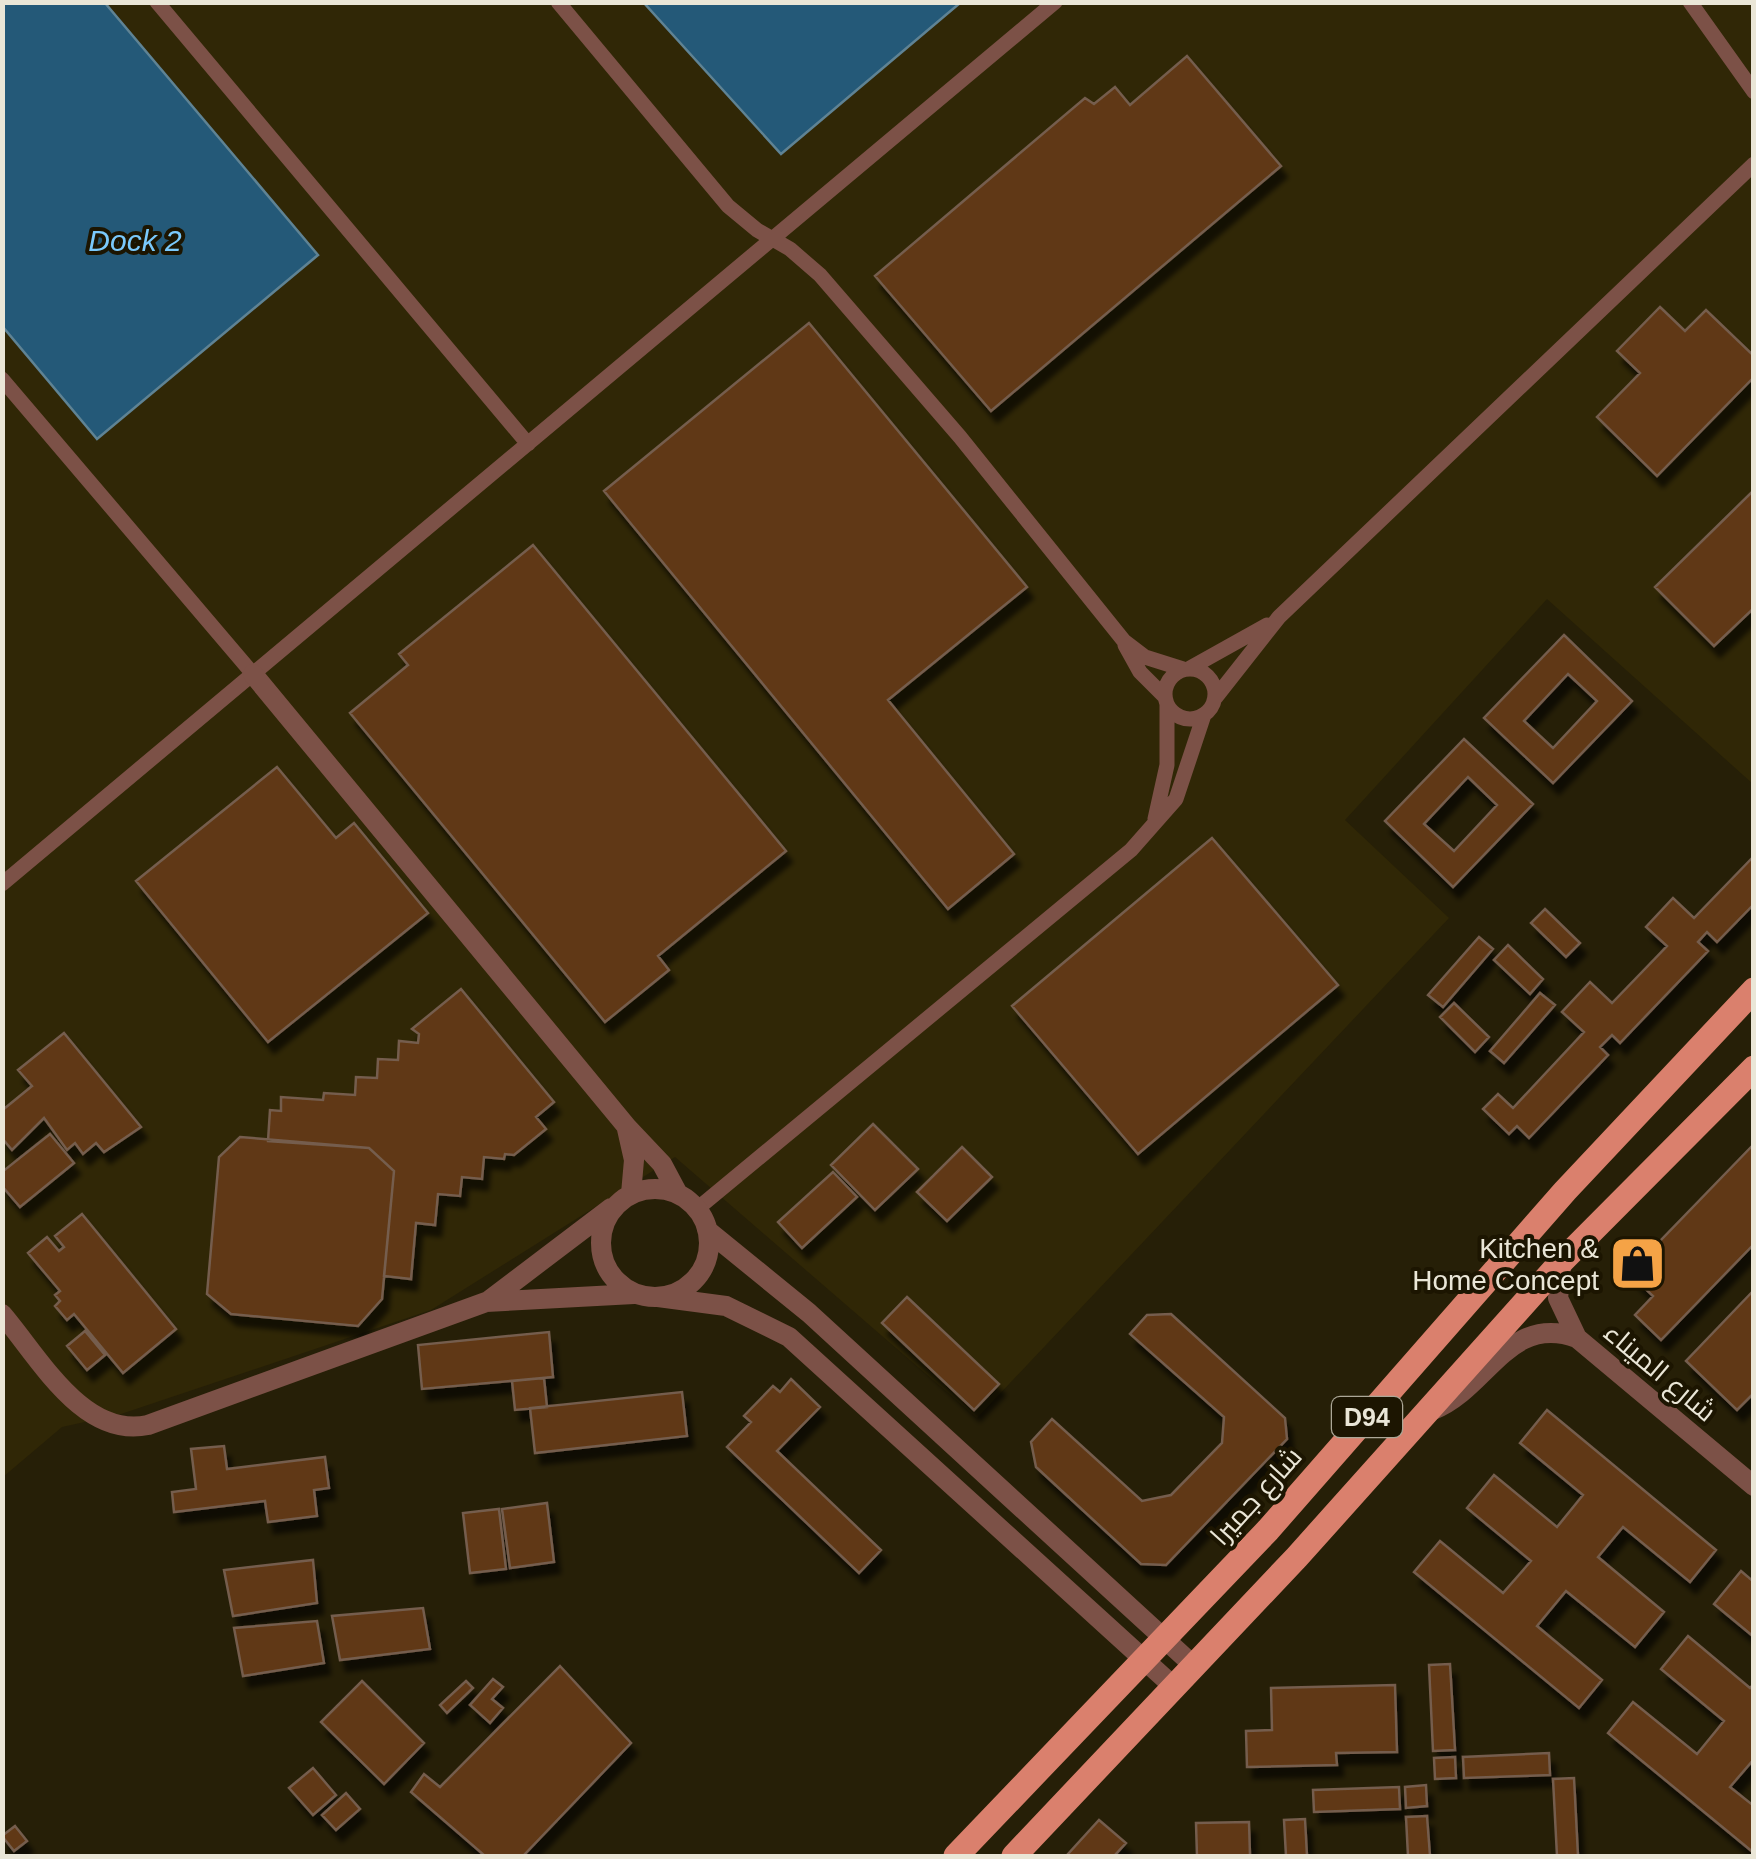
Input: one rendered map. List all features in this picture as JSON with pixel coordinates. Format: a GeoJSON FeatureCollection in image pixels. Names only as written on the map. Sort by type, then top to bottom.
{"type":"FeatureCollection","features":[{"type":"Feature","properties":{"kind":"main road","name":"شارع جميرا"},"geometry":{"type":"LineString","coordinates":[[956,1856],[1268,1530],[1565,1191],[1754,990]]}},
{"type":"Feature","properties":{"kind":"main road","name":"D94"},"geometry":{"type":"LineString","coordinates":[[1014,1856],[1562,1261],[1754,1068]]}},
{"type":"Feature","properties":{"kind":"street"},"geometry":{"type":"LineString","coordinates":[[158,2],[528,444]]}},
{"type":"Feature","properties":{"kind":"street"},"geometry":{"type":"LineString","coordinates":[[558,2],[728,206],[820,275],[960,437],[1124,641],[1140,672],[1179,717],[1204,716]]}},
{"type":"Feature","properties":{"kind":"street"},"geometry":{"type":"LineString","coordinates":[[2,884],[1055,2]]}},
{"type":"Feature","properties":{"kind":"street"},"geometry":{"type":"LineString","coordinates":[[1690,2],[1754,92]]}},
{"type":"Feature","properties":{"kind":"street"},"geometry":{"type":"LineString","coordinates":[[697,1209],[1118,862],[1184,784],[1204,716],[1278,617],[1754,164]]}},
{"type":"Feature","properties":{"kind":"street"},"geometry":{"type":"LineString","coordinates":[[2,379],[662,1164],[678,1194],[697,1209],[708,1230],[809,1313],[1193,1665]]}},
{"type":"Feature","properties":{"kind":"street"},"geometry":{"type":"LineString","coordinates":[[1154,823],[1167,765],[1169,680],[1278,617]]}},
{"type":"Feature","properties":{"kind":"street"},"geometry":{"type":"LineString","coordinates":[[1124,641],[1157,662],[1212,680],[1216,697]]}},
{"type":"Feature","properties":{"kind":"street"},"geometry":{"type":"LineString","coordinates":[[627,1127],[634,1160],[624,1199],[600,1235],[607,1270],[634,1294]]}},
{"type":"Feature","properties":{"kind":"street"},"geometry":{"type":"LineString","coordinates":[[486,1302],[624,1199],[647,1189],[678,1194]]}},
{"type":"Feature","properties":{"kind":"street"},"geometry":{"type":"LineString","coordinates":[[658,1298],[674,1294],[698,1276],[709,1246],[708,1230]]}},
{"type":"Feature","properties":{"kind":"street"},"geometry":{"type":"LineString","coordinates":[[1562,1261],[1558,1298],[1577,1338]]}},
{"type":"Feature","properties":{"kind":"street"},"geometry":{"type":"LineString","coordinates":[[2,1314],[85,1410],[107,1424],[139,1427],[486,1302],[634,1294],[726,1306],[789,1338],[1174,1686]]}},
{"type":"Feature","properties":{"kind":"street"},"geometry":{"type":"LineString","coordinates":[[1426,1412],[1464,1393],[1523,1337],[1550,1332],[1577,1338]]}},
{"type":"Feature","properties":{"kind":"street","name":"شارع الميناء"},"geometry":{"type":"LineString","coordinates":[[1577,1338],[1754,1486]]}},
{"type":"Feature","properties":{"kind":"shaded area"},"geometry":{"type":"Polygon","coordinates":[[[3,3],[644,3],[781,154],[960,3],[1753,3],[1753,784],[1547,599],[1345,820],[1449,918],[977,1418],[675,1157],[431,1310],[121,1414],[62,1427],[3,1477],[3,3]]]}},
{"type":"Feature","properties":{"kind":"water","name":"Dock 2"},"geometry":{"type":"Polygon","coordinates":[[[2,3],[105,3],[318,255],[97,439],[3,327],[2,3]]]}},
{"type":"Feature","properties":{"kind":"water"},"geometry":{"type":"Polygon","coordinates":[[[644,3],[960,3],[781,154],[644,3]]]}},
{"type":"Feature","properties":{"kind":"building"},"geometry":{"type":"Polygon","coordinates":[[[1187,56],[1281,166],[991,411],[875,276],[1085,98],[1094,104],[1115,87],[1130,105],[1187,56]]]}},
{"type":"Feature","properties":{"kind":"building"},"geometry":{"type":"Polygon","coordinates":[[[1660,307],[1685,331],[1706,310],[1754,356],[1754,377],[1657,476],[1597,417],[1640,373],[1617,351],[1660,307]]]}},
{"type":"Feature","properties":{"kind":"building"},"geometry":{"type":"Polygon","coordinates":[[[809,323],[1027,587],[888,700],[1014,854],[948,909],[604,491],[809,323]]]}},
{"type":"Feature","properties":{"kind":"building"},"geometry":{"type":"Polygon","coordinates":[[[1754,490],[1754,608],[1714,646],[1655,587],[1754,490]]]}},
{"type":"Feature","properties":{"kind":"building"},"geometry":{"type":"Polygon","coordinates":[[[533,545],[786,851],[658,956],[669,970],[605,1022],[350,713],[408,665],[399,654],[533,545]]]}},
{"type":"Feature","properties":{"kind":"building"},"geometry":{"type":"Polygon","coordinates":[[[1564,635],[1632,701],[1553,783],[1484,718],[1564,635]],[[1568,674],[1524,721],[1553,748],[1597,701],[1568,674]]]}},
{"type":"Feature","properties":{"kind":"building"},"geometry":{"type":"Polygon","coordinates":[[[1464,739],[1533,804],[1453,887],[1385,821],[1464,739]],[[1468,777],[1424,824],[1454,851],[1497,805],[1468,777]]]}},
{"type":"Feature","properties":{"kind":"building"},"geometry":{"type":"Polygon","coordinates":[[[277,767],[336,838],[354,823],[428,913],[268,1042],[136,881],[277,767]]]}},
{"type":"Feature","properties":{"kind":"building"},"geometry":{"type":"Polygon","coordinates":[[[1212,838],[1338,985],[1138,1154],[1012,1006],[1212,838]]]}},
{"type":"Feature","properties":{"kind":"building"},"geometry":{"type":"Polygon","coordinates":[[[1754,856],[1754,904],[1717,942],[1707,932],[1698,942],[1708,951],[1620,1043],[1612,1035],[1600,1047],[1608,1055],[1529,1138],[1517,1126],[1509,1134],[1483,1109],[1498,1094],[1513,1108],[1584,1032],[1562,1012],[1590,982],[1612,1003],[1667,946],[1646,927],[1673,898],[1694,918],[1754,856]]]}},
{"type":"Feature","properties":{"kind":"building"},"geometry":{"type":"Polygon","coordinates":[[[1545,909],[1580,943],[1566,957],[1531,923],[1545,909]]]}},
{"type":"Feature","properties":{"kind":"building"},"geometry":{"type":"Polygon","coordinates":[[[1479,937],[1493,949],[1443,1007],[1428,995],[1479,937]]]}},
{"type":"Feature","properties":{"kind":"building"},"geometry":{"type":"Polygon","coordinates":[[[1508,945],[1543,979],[1530,994],[1494,960],[1508,945]]]}},
{"type":"Feature","properties":{"kind":"building"},"geometry":{"type":"Polygon","coordinates":[[[461,989],[554,1102],[536,1117],[546,1129],[514,1155],[505,1154],[504,1159],[484,1157],[482,1179],[462,1177],[460,1196],[438,1194],[435,1225],[416,1223],[411,1279],[384,1276],[394,1171],[369,1148],[268,1141],[270,1110],[281,1111],[281,1097],[323,1100],[324,1093],[355,1095],[356,1077],[377,1078],[378,1059],[398,1060],[399,1041],[418,1043],[419,1034],[412,1029],[461,989]]]}},
{"type":"Feature","properties":{"kind":"building"},"geometry":{"type":"Polygon","coordinates":[[[1540,993],[1555,1005],[1504,1063],[1490,1051],[1540,993]]]}},
{"type":"Feature","properties":{"kind":"building"},"geometry":{"type":"Polygon","coordinates":[[[1454,1003],[1489,1037],[1475,1052],[1440,1017],[1454,1003]]]}},
{"type":"Feature","properties":{"kind":"building"},"geometry":{"type":"Polygon","coordinates":[[[64,1033],[141,1127],[104,1152],[96,1143],[83,1154],[75,1143],[67,1150],[44,1118],[12,1150],[2,1138],[2,1105],[5,1108],[32,1086],[18,1070],[64,1033]]]}},
{"type":"Feature","properties":{"kind":"building"},"geometry":{"type":"Polygon","coordinates":[[[873,1124],[918,1169],[875,1210],[831,1165],[873,1124]]]}},
{"type":"Feature","properties":{"kind":"building"},"geometry":{"type":"Polygon","coordinates":[[[50,1134],[74,1163],[20,1207],[2,1186],[2,1172],[50,1134]]]}},
{"type":"Feature","properties":{"kind":"building"},"geometry":{"type":"Polygon","coordinates":[[[240,1137],[369,1148],[394,1171],[382,1299],[358,1326],[231,1314],[207,1294],[219,1157],[240,1137]]]}},
{"type":"Feature","properties":{"kind":"building"},"geometry":{"type":"Polygon","coordinates":[[[1754,1144],[1754,1244],[1661,1340],[1635,1315],[1653,1296],[1629,1273],[1754,1144]]]}},
{"type":"Feature","properties":{"kind":"building"},"geometry":{"type":"Polygon","coordinates":[[[962,1147],[992,1177],[947,1221],[917,1192],[962,1147]]]}},
{"type":"Feature","properties":{"kind":"building"},"geometry":{"type":"Polygon","coordinates":[[[833,1172],[857,1197],[802,1248],[778,1222],[833,1172]]]}},
{"type":"Feature","properties":{"kind":"building"},"geometry":{"type":"Polygon","coordinates":[[[82,1214],[176,1329],[123,1373],[74,1314],[67,1320],[55,1306],[60,1301],[55,1295],[60,1291],[28,1253],[47,1237],[59,1251],[64,1247],[55,1236],[82,1214]]]}},
{"type":"Feature","properties":{"kind":"building"},"geometry":{"type":"Polygon","coordinates":[[[1754,1290],[1754,1393],[1737,1410],[1686,1361],[1754,1290]]]}},
{"type":"Feature","properties":{"kind":"building"},"geometry":{"type":"Polygon","coordinates":[[[907,1297],[999,1384],[974,1410],[882,1323],[907,1297]]]}},
{"type":"Feature","properties":{"kind":"building"},"geometry":{"type":"Polygon","coordinates":[[[1171,1314],[1285,1418],[1287,1439],[1166,1565],[1141,1564],[1036,1467],[1031,1442],[1052,1419],[1142,1501],[1171,1495],[1222,1443],[1224,1417],[1130,1334],[1147,1315],[1171,1314]]]}},
{"type":"Feature","properties":{"kind":"building"},"geometry":{"type":"Polygon","coordinates":[[[85,1331],[105,1355],[87,1370],[67,1346],[85,1331]]]}},
{"type":"Feature","properties":{"kind":"building"},"geometry":{"type":"Polygon","coordinates":[[[549,1332],[553,1377],[422,1389],[418,1345],[549,1332]]]}},
{"type":"Feature","properties":{"kind":"building"},"geometry":{"type":"Polygon","coordinates":[[[544,1378],[547,1407],[515,1410],[512,1381],[544,1378]]]}},
{"type":"Feature","properties":{"kind":"building"},"geometry":{"type":"Polygon","coordinates":[[[791,1379],[820,1407],[777,1451],[881,1550],[859,1573],[727,1447],[751,1422],[744,1416],[773,1386],[780,1392],[791,1379]]]}},
{"type":"Feature","properties":{"kind":"building"},"geometry":{"type":"Polygon","coordinates":[[[682,1392],[687,1436],[535,1453],[530,1408],[682,1392]]]}},
{"type":"Feature","properties":{"kind":"building"},"geometry":{"type":"Polygon","coordinates":[[[1547,1410],[1716,1550],[1690,1582],[1623,1527],[1598,1557],[1664,1612],[1635,1647],[1566,1591],[1537,1626],[1602,1680],[1579,1708],[1414,1572],[1440,1541],[1503,1593],[1531,1561],[1467,1508],[1494,1475],[1557,1527],[1583,1495],[1520,1443],[1547,1410]]]}},
{"type":"Feature","properties":{"kind":"building"},"geometry":{"type":"Polygon","coordinates":[[[224,1446],[227,1469],[325,1457],[329,1488],[314,1490],[317,1516],[268,1522],[265,1501],[174,1512],[172,1492],[196,1489],[191,1449],[224,1446]]]}},
{"type":"Feature","properties":{"kind":"building"},"geometry":{"type":"Polygon","coordinates":[[[547,1503],[554,1562],[510,1568],[502,1509],[547,1503]]]}},
{"type":"Feature","properties":{"kind":"building"},"geometry":{"type":"Polygon","coordinates":[[[499,1509],[506,1569],[470,1573],[463,1513],[499,1509]]]}},
{"type":"Feature","properties":{"kind":"building"},"geometry":{"type":"Polygon","coordinates":[[[313,1560],[317,1603],[233,1616],[224,1570],[313,1560]]]}},
{"type":"Feature","properties":{"kind":"building"},"geometry":{"type":"Polygon","coordinates":[[[1741,1571],[1754,1582],[1754,1637],[1714,1604],[1741,1571]]]}},
{"type":"Feature","properties":{"kind":"building"},"geometry":{"type":"Polygon","coordinates":[[[423,1608],[430,1649],[340,1660],[332,1616],[423,1608]]]}},
{"type":"Feature","properties":{"kind":"building"},"geometry":{"type":"Polygon","coordinates":[[[317,1621],[324,1663],[243,1676],[234,1628],[317,1621]]]}},
{"type":"Feature","properties":{"kind":"building"},"geometry":{"type":"Polygon","coordinates":[[[1688,1636],[1750,1688],[1754,1684],[1754,1759],[1730,1787],[1754,1806],[1754,1853],[1608,1733],[1633,1702],[1697,1754],[1724,1721],[1661,1669],[1688,1636]]]}},
{"type":"Feature","properties":{"kind":"building"},"geometry":{"type":"Polygon","coordinates":[[[1450,1664],[1455,1750],[1433,1751],[1429,1665],[1450,1664]]]}},
{"type":"Feature","properties":{"kind":"building"},"geometry":{"type":"Polygon","coordinates":[[[560,1666],[631,1743],[523,1856],[485,1856],[411,1792],[424,1774],[440,1787],[560,1666]]]}},
{"type":"Feature","properties":{"kind":"building"},"geometry":{"type":"Polygon","coordinates":[[[493,1679],[503,1687],[492,1699],[503,1708],[490,1723],[470,1705],[493,1679]]]}},
{"type":"Feature","properties":{"kind":"building"},"geometry":{"type":"Polygon","coordinates":[[[362,1681],[424,1743],[384,1784],[321,1722],[362,1681]]]}},
{"type":"Feature","properties":{"kind":"building"},"geometry":{"type":"Polygon","coordinates":[[[466,1681],[473,1688],[447,1713],[440,1705],[466,1681]]]}},
{"type":"Feature","properties":{"kind":"building"},"geometry":{"type":"Polygon","coordinates":[[[1395,1685],[1397,1752],[1336,1753],[1337,1765],[1247,1767],[1246,1731],[1272,1730],[1271,1688],[1395,1685]]]}},
{"type":"Feature","properties":{"kind":"building"},"geometry":{"type":"Polygon","coordinates":[[[1549,1753],[1550,1775],[1464,1778],[1463,1757],[1549,1753]]]}},
{"type":"Feature","properties":{"kind":"building"},"geometry":{"type":"Polygon","coordinates":[[[1455,1757],[1456,1778],[1435,1779],[1434,1758],[1455,1757]]]}},
{"type":"Feature","properties":{"kind":"building"},"geometry":{"type":"Polygon","coordinates":[[[313,1768],[336,1795],[313,1815],[289,1788],[313,1768]]]}},
{"type":"Feature","properties":{"kind":"building"},"geometry":{"type":"Polygon","coordinates":[[[1574,1778],[1578,1856],[1557,1856],[1553,1779],[1574,1778]]]}},
{"type":"Feature","properties":{"kind":"building"},"geometry":{"type":"Polygon","coordinates":[[[1426,1785],[1427,1806],[1406,1808],[1405,1787],[1426,1785]]]}},
{"type":"Feature","properties":{"kind":"building"},"geometry":{"type":"Polygon","coordinates":[[[1399,1787],[1400,1809],[1314,1812],[1313,1790],[1399,1787]]]}},
{"type":"Feature","properties":{"kind":"building"},"geometry":{"type":"Polygon","coordinates":[[[346,1793],[360,1809],[336,1830],[322,1815],[346,1793]]]}},
{"type":"Feature","properties":{"kind":"building"},"geometry":{"type":"Polygon","coordinates":[[[1427,1816],[1430,1856],[1408,1856],[1406,1817],[1427,1816]]]}},
{"type":"Feature","properties":{"kind":"building"},"geometry":{"type":"Polygon","coordinates":[[[1305,1819],[1307,1856],[1286,1856],[1284,1820],[1305,1819]]]}},
{"type":"Feature","properties":{"kind":"building"},"geometry":{"type":"Polygon","coordinates":[[[1099,1820],[1126,1843],[1114,1856],[1068,1854],[1099,1820]]]}},
{"type":"Feature","properties":{"kind":"building"},"geometry":{"type":"Polygon","coordinates":[[[1249,1822],[1250,1856],[1197,1856],[1196,1823],[1249,1822]]]}},
{"type":"Feature","properties":{"kind":"building"},"geometry":{"type":"Polygon","coordinates":[[[15,1826],[27,1841],[14,1851],[2,1836],[15,1826]]]}},
{"type":"Feature","properties":{"kind":"place","name":"Kitchen & Home Concept"},"geometry":{"type":"Point","coordinates":[1638,1264]}}]}
